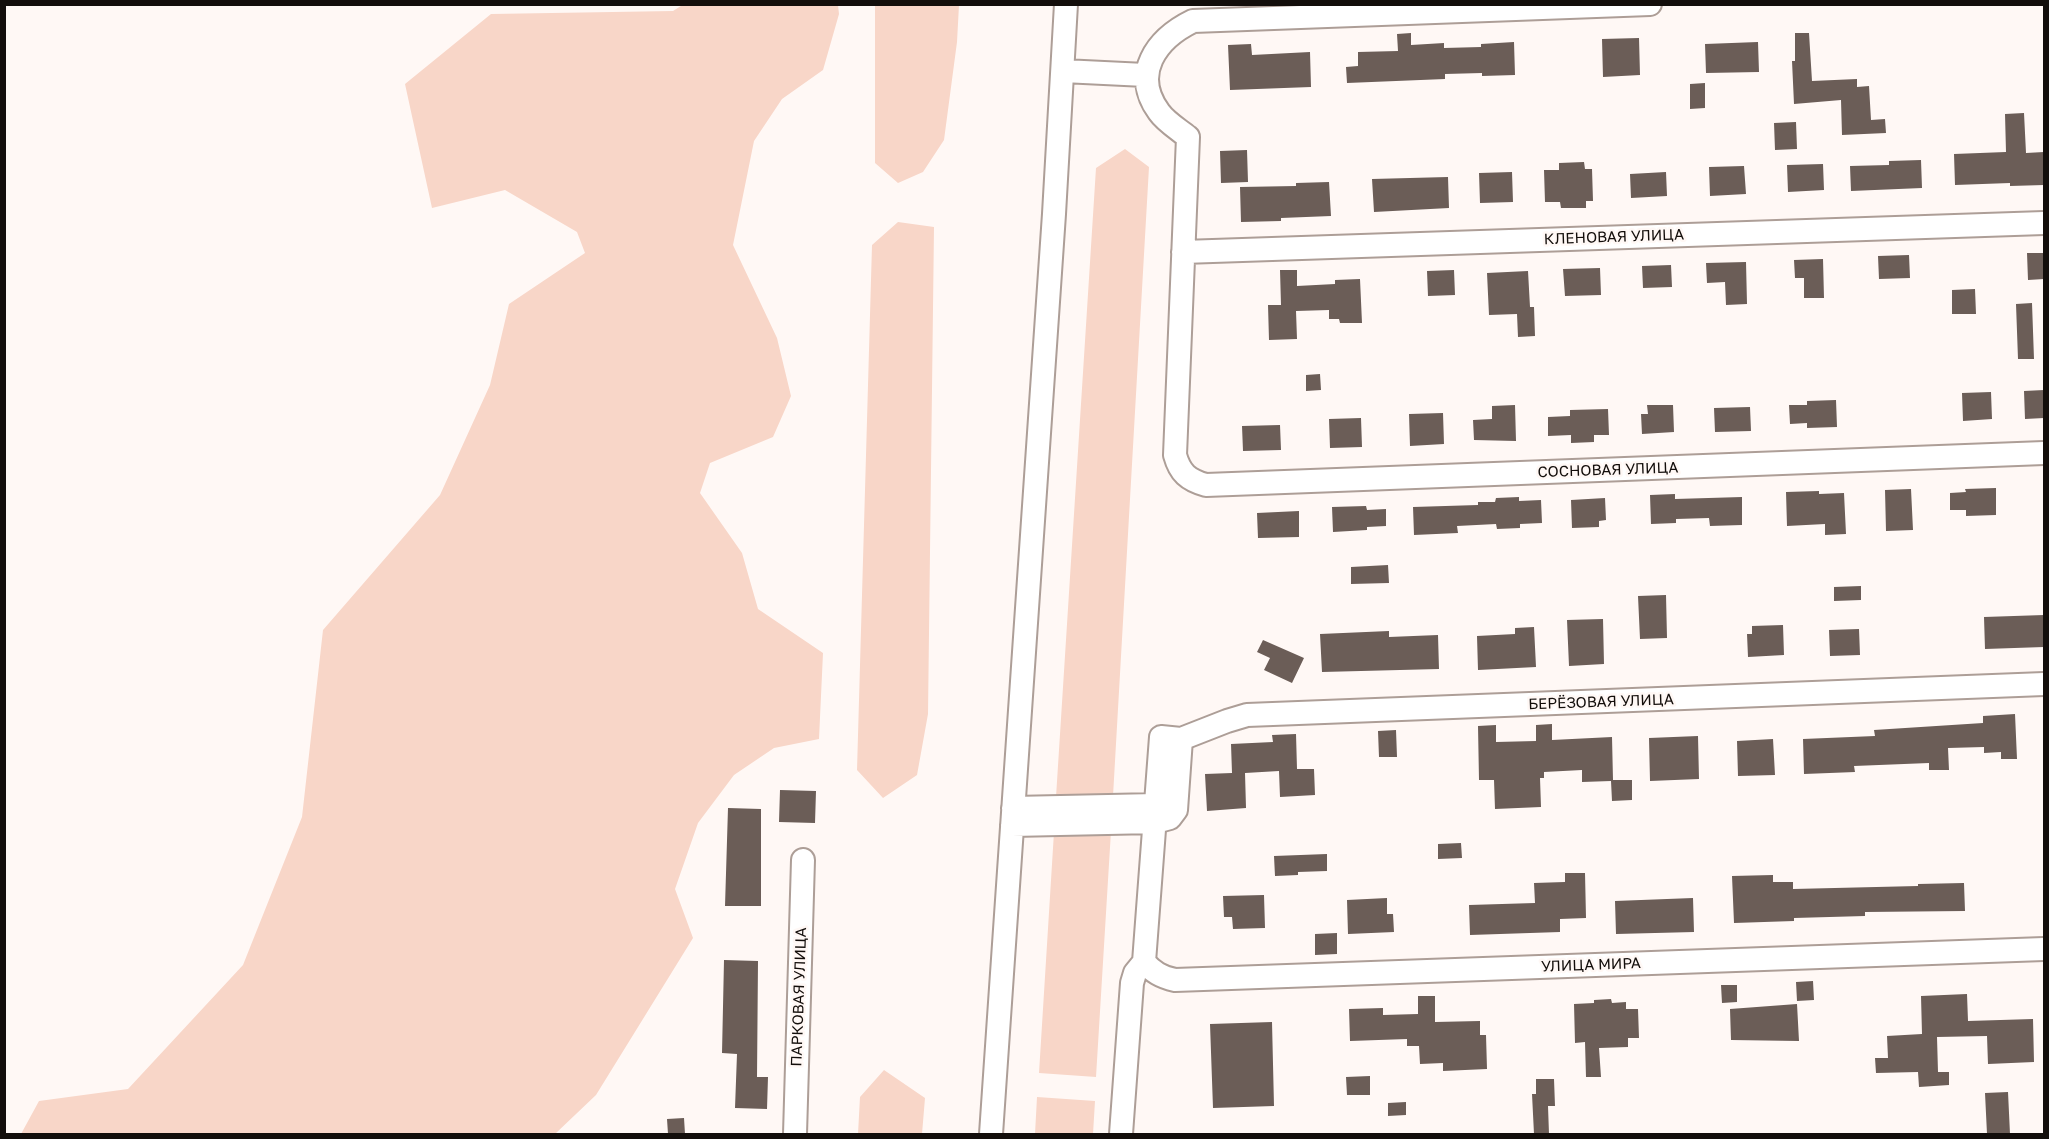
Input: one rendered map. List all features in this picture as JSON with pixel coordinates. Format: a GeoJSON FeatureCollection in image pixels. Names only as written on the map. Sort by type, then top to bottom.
{"type":"FeatureCollection","features":[{"type":"Feature","properties":{"kind":"street"},"geometry":{"type":"LineString","coordinates":[[991,1134],[1066,4]]}},
{"type":"Feature","properties":{"kind":"street"},"geometry":{"type":"LineString","coordinates":[[1183,252],[1188,137],[1160,114],[1150,99],[1145,75],[1154,53],[1193,13],[1650,4]]}},
{"type":"Feature","properties":{"kind":"street"},"geometry":{"type":"LineString","coordinates":[[1063,71],[1145,75]]}},
{"type":"Feature","properties":{"kind":"street","name":"КЛЕНОВАЯ УЛИЦА"},"geometry":{"type":"LineString","coordinates":[[1183,252],[2044,223]]}},
{"type":"Feature","properties":{"kind":"street","name":"СОСНОВАЯ УЛИЦА"},"geometry":{"type":"LineString","coordinates":[[1183,252],[1175,456],[1184,475],[1194,482],[1206,485],[2044,453]]}},
{"type":"Feature","properties":{"kind":"street","name":"БЕРЁЗОВАЯ УЛИЦА"},"geometry":{"type":"LineString","coordinates":[[1155,813],[1170,818],[1176,810],[1171,738],[1247,715],[2044,684]]}},
{"type":"Feature","properties":{"kind":"street"},"geometry":{"type":"LineString","coordinates":[[1013,817],[1155,813],[1144,962],[1135,974],[1132,983],[1121,1134]]}},
{"type":"Feature","properties":{"kind":"street","name":"ПАРКОВАЯ УЛИЦА"},"geometry":{"type":"LineString","coordinates":[[795,1134],[803,860]]}},
{"type":"Feature","properties":{"kind":"street","name":"УЛИЦА МИРА"},"geometry":{"type":"LineString","coordinates":[[1144,962],[1153,972],[1164,978],[1175,980],[2044,949]]}},
{"type":"Feature","properties":{"kind":"shaded area"},"geometry":{"type":"Polygon","coordinates":[[[684,4],[838,5],[839,14],[823,70],[782,99],[754,141],[733,245],[777,338],[791,396],[773,437],[710,463],[700,493],[742,553],[758,609],[823,653],[819,739],[774,748],[734,775],[698,823],[675,889],[693,938],[596,1095],[555,1134],[21,1134],[39,1101],[128,1089],[243,965],[302,817],[323,630],[440,495],[490,385],[509,304],[585,253],[577,232],[505,190],[432,208],[405,84],[491,14],[673,11],[684,4]]]}},
{"type":"Feature","properties":{"kind":"shaded area"},"geometry":{"type":"Polygon","coordinates":[[[875,5],[959,5],[957,42],[944,140],[923,172],[898,183],[875,163],[875,5]]]}},
{"type":"Feature","properties":{"kind":"shaded area"},"geometry":{"type":"Polygon","coordinates":[[[1125,149],[1149,167],[1113,796],[1056,797],[1096,168],[1125,149]]]}},
{"type":"Feature","properties":{"kind":"shaded area"},"geometry":{"type":"Polygon","coordinates":[[[898,222],[934,227],[928,714],[917,775],[883,798],[857,770],[872,245],[898,222]]]}},
{"type":"Feature","properties":{"kind":"shaded area"},"geometry":{"type":"Polygon","coordinates":[[[1111,831],[1096,1077],[1039,1073],[1054,832],[1111,831]]]}},
{"type":"Feature","properties":{"kind":"shaded area"},"geometry":{"type":"Polygon","coordinates":[[[884,1070],[925,1098],[922,1134],[858,1134],[860,1097],[884,1070]]]}},
{"type":"Feature","properties":{"kind":"shaded area"},"geometry":{"type":"Polygon","coordinates":[[[1037,1097],[1095,1101],[1093,1134],[1035,1134],[1037,1097]]]}},
{"type":"Feature","properties":{"kind":"building"},"geometry":{"type":"Polygon","coordinates":[[[1411,33],[1411,45],[1444,43],[1444,48],[1481,47],[1481,44],[1514,42],[1515,75],[1445,74],[1445,79],[1347,83],[1346,67],[1358,66],[1358,52],[1398,51],[1397,34],[1411,33]]]}},
{"type":"Feature","properties":{"kind":"building"},"geometry":{"type":"Polygon","coordinates":[[[1795,33],[1809,33],[1812,81],[1857,79],[1857,87],[1869,86],[1871,120],[1885,119],[1886,133],[1842,135],[1841,100],[1794,104],[1792,61],[1795,61],[1795,33]]]}},
{"type":"Feature","properties":{"kind":"building"},"geometry":{"type":"Polygon","coordinates":[[[1639,38],[1640,75],[1603,77],[1602,39],[1639,38]]]}},
{"type":"Feature","properties":{"kind":"building"},"geometry":{"type":"Polygon","coordinates":[[[1758,42],[1759,72],[1706,73],[1705,44],[1758,42]]]}},
{"type":"Feature","properties":{"kind":"building"},"geometry":{"type":"Polygon","coordinates":[[[1251,44],[1252,55],[1310,52],[1311,87],[1230,90],[1228,45],[1251,44]]]}},
{"type":"Feature","properties":{"kind":"building"},"geometry":{"type":"Polygon","coordinates":[[[1705,83],[1705,108],[1690,109],[1690,84],[1705,83]]]}},
{"type":"Feature","properties":{"kind":"building"},"geometry":{"type":"Polygon","coordinates":[[[2024,113],[2026,153],[2044,152],[2044,185],[2010,186],[2010,183],[1955,185],[1954,154],[2006,152],[2005,114],[2024,113]]]}},
{"type":"Feature","properties":{"kind":"building"},"geometry":{"type":"Polygon","coordinates":[[[1796,122],[1797,149],[1775,150],[1774,123],[1796,122]]]}},
{"type":"Feature","properties":{"kind":"building"},"geometry":{"type":"Polygon","coordinates":[[[1247,150],[1248,182],[1221,183],[1220,151],[1247,150]]]}},
{"type":"Feature","properties":{"kind":"building"},"geometry":{"type":"Polygon","coordinates":[[[1921,160],[1922,188],[1851,191],[1850,166],[1889,165],[1889,161],[1921,160]]]}},
{"type":"Feature","properties":{"kind":"building"},"geometry":{"type":"Polygon","coordinates":[[[1584,162],[1585,169],[1592,169],[1593,201],[1586,201],[1586,208],[1561,208],[1560,202],[1545,202],[1544,170],[1559,170],[1559,163],[1584,162]]]}},
{"type":"Feature","properties":{"kind":"building"},"geometry":{"type":"Polygon","coordinates":[[[1823,164],[1824,190],[1788,192],[1787,165],[1823,164]]]}},
{"type":"Feature","properties":{"kind":"building"},"geometry":{"type":"Polygon","coordinates":[[[1744,166],[1746,194],[1710,196],[1709,167],[1744,166]]]}},
{"type":"Feature","properties":{"kind":"building"},"geometry":{"type":"Polygon","coordinates":[[[1512,172],[1513,202],[1480,203],[1479,173],[1512,172]]]}},
{"type":"Feature","properties":{"kind":"building"},"geometry":{"type":"Polygon","coordinates":[[[1666,172],[1667,196],[1631,198],[1630,174],[1666,172]]]}},
{"type":"Feature","properties":{"kind":"building"},"geometry":{"type":"Polygon","coordinates":[[[1448,177],[1449,208],[1374,212],[1372,179],[1448,177]]]}},
{"type":"Feature","properties":{"kind":"building"},"geometry":{"type":"Polygon","coordinates":[[[1329,182],[1331,216],[1241,222],[1240,187],[1296,186],[1296,183],[1329,182]]]}},
{"type":"Feature","properties":{"kind":"building"},"geometry":{"type":"Polygon","coordinates":[[[2027,253],[2044,253],[2044,279],[2028,280],[2027,253]]]}},
{"type":"Feature","properties":{"kind":"building"},"geometry":{"type":"Polygon","coordinates":[[[1909,255],[1910,278],[1879,279],[1878,256],[1909,255]]]}},
{"type":"Feature","properties":{"kind":"building"},"geometry":{"type":"Polygon","coordinates":[[[1823,259],[1824,298],[1804,298],[1804,278],[1795,278],[1794,260],[1823,259]]]}},
{"type":"Feature","properties":{"kind":"building"},"geometry":{"type":"Polygon","coordinates":[[[1746,262],[1747,304],[1726,305],[1725,282],[1707,283],[1706,263],[1746,262]]]}},
{"type":"Feature","properties":{"kind":"building"},"geometry":{"type":"Polygon","coordinates":[[[1671,265],[1672,287],[1643,288],[1642,266],[1671,265]]]}},
{"type":"Feature","properties":{"kind":"building"},"geometry":{"type":"Polygon","coordinates":[[[1600,268],[1601,295],[1565,296],[1563,269],[1600,268]]]}},
{"type":"Feature","properties":{"kind":"building"},"geometry":{"type":"Polygon","coordinates":[[[1280,270],[1297,270],[1297,286],[1335,284],[1335,280],[1360,279],[1362,323],[1340,323],[1339,319],[1329,319],[1329,310],[1296,311],[1297,339],[1269,340],[1268,305],[1281,305],[1280,270]]]}},
{"type":"Feature","properties":{"kind":"building"},"geometry":{"type":"Polygon","coordinates":[[[1454,270],[1455,295],[1428,296],[1427,271],[1454,270]]]}},
{"type":"Feature","properties":{"kind":"building"},"geometry":{"type":"Polygon","coordinates":[[[1528,271],[1530,307],[1534,307],[1535,336],[1518,337],[1517,314],[1489,315],[1487,273],[1528,271]]]}},
{"type":"Feature","properties":{"kind":"building"},"geometry":{"type":"Polygon","coordinates":[[[1975,289],[1976,314],[1952,314],[1952,290],[1975,289]]]}},
{"type":"Feature","properties":{"kind":"building"},"geometry":{"type":"Polygon","coordinates":[[[2032,303],[2034,359],[2018,359],[2016,304],[2032,303]]]}},
{"type":"Feature","properties":{"kind":"building"},"geometry":{"type":"Polygon","coordinates":[[[1320,374],[1321,390],[1306,391],[1306,375],[1320,374]]]}},
{"type":"Feature","properties":{"kind":"building"},"geometry":{"type":"Polygon","coordinates":[[[2044,390],[2044,418],[2025,419],[2024,391],[2044,390]]]}},
{"type":"Feature","properties":{"kind":"building"},"geometry":{"type":"Polygon","coordinates":[[[1991,392],[1992,419],[1963,421],[1962,393],[1991,392]]]}},
{"type":"Feature","properties":{"kind":"building"},"geometry":{"type":"Polygon","coordinates":[[[1836,400],[1837,427],[1807,428],[1807,423],[1790,424],[1789,405],[1807,405],[1807,401],[1836,400]]]}},
{"type":"Feature","properties":{"kind":"building"},"geometry":{"type":"Polygon","coordinates":[[[1515,405],[1516,441],[1474,440],[1473,420],[1492,419],[1492,406],[1515,405]]]}},
{"type":"Feature","properties":{"kind":"building"},"geometry":{"type":"Polygon","coordinates":[[[1647,405],[1673,405],[1674,432],[1642,434],[1641,414],[1648,414],[1647,405]]]}},
{"type":"Feature","properties":{"kind":"building"},"geometry":{"type":"Polygon","coordinates":[[[1750,407],[1751,431],[1715,432],[1714,408],[1750,407]]]}},
{"type":"Feature","properties":{"kind":"building"},"geometry":{"type":"Polygon","coordinates":[[[1608,409],[1609,435],[1594,435],[1594,442],[1571,443],[1571,435],[1548,436],[1548,417],[1570,416],[1570,410],[1608,409]]]}},
{"type":"Feature","properties":{"kind":"building"},"geometry":{"type":"Polygon","coordinates":[[[1443,413],[1444,444],[1410,446],[1409,414],[1443,413]]]}},
{"type":"Feature","properties":{"kind":"building"},"geometry":{"type":"Polygon","coordinates":[[[1361,418],[1362,447],[1330,448],[1329,419],[1361,418]]]}},
{"type":"Feature","properties":{"kind":"building"},"geometry":{"type":"Polygon","coordinates":[[[1280,425],[1281,450],[1243,451],[1242,426],[1280,425]]]}},
{"type":"Feature","properties":{"kind":"building"},"geometry":{"type":"Polygon","coordinates":[[[1996,488],[1996,515],[1966,516],[1966,510],[1950,510],[1950,493],[1966,492],[1965,489],[1996,488]]]}},
{"type":"Feature","properties":{"kind":"building"},"geometry":{"type":"Polygon","coordinates":[[[1911,489],[1913,530],[1886,531],[1885,490],[1911,489]]]}},
{"type":"Feature","properties":{"kind":"building"},"geometry":{"type":"Polygon","coordinates":[[[1819,491],[1819,494],[1844,493],[1846,534],[1825,535],[1825,524],[1787,526],[1786,492],[1819,491]]]}},
{"type":"Feature","properties":{"kind":"building"},"geometry":{"type":"Polygon","coordinates":[[[1675,494],[1675,499],[1742,497],[1742,525],[1710,526],[1709,518],[1676,519],[1676,523],[1651,524],[1650,495],[1675,494]]]}},
{"type":"Feature","properties":{"kind":"building"},"geometry":{"type":"Polygon","coordinates":[[[1519,497],[1519,501],[1541,500],[1542,523],[1520,524],[1520,528],[1497,529],[1496,524],[1457,526],[1458,533],[1414,535],[1413,507],[1478,505],[1478,502],[1495,502],[1496,498],[1519,497]]]}},
{"type":"Feature","properties":{"kind":"building"},"geometry":{"type":"Polygon","coordinates":[[[1605,498],[1606,520],[1599,521],[1599,527],[1572,528],[1571,500],[1605,498]]]}},
{"type":"Feature","properties":{"kind":"building"},"geometry":{"type":"Polygon","coordinates":[[[1366,506],[1367,510],[1386,509],[1386,526],[1367,527],[1367,530],[1333,532],[1332,507],[1366,506]]]}},
{"type":"Feature","properties":{"kind":"building"},"geometry":{"type":"Polygon","coordinates":[[[1299,511],[1299,537],[1258,538],[1257,513],[1299,511]]]}},
{"type":"Feature","properties":{"kind":"building"},"geometry":{"type":"Polygon","coordinates":[[[1388,565],[1389,583],[1351,584],[1351,567],[1388,565]]]}},
{"type":"Feature","properties":{"kind":"building"},"geometry":{"type":"Polygon","coordinates":[[[1861,586],[1861,600],[1834,601],[1834,587],[1861,586]]]}},
{"type":"Feature","properties":{"kind":"building"},"geometry":{"type":"Polygon","coordinates":[[[1666,595],[1667,638],[1640,639],[1638,596],[1666,595]]]}},
{"type":"Feature","properties":{"kind":"building"},"geometry":{"type":"Polygon","coordinates":[[[2044,615],[2044,647],[1985,649],[1984,617],[2044,615]]]}},
{"type":"Feature","properties":{"kind":"building"},"geometry":{"type":"Polygon","coordinates":[[[1603,619],[1604,664],[1569,666],[1567,620],[1603,619]]]}},
{"type":"Feature","properties":{"kind":"building"},"geometry":{"type":"Polygon","coordinates":[[[1783,625],[1784,655],[1748,657],[1747,634],[1752,634],[1752,626],[1783,625]]]}},
{"type":"Feature","properties":{"kind":"building"},"geometry":{"type":"Polygon","coordinates":[[[1534,627],[1536,667],[1478,670],[1477,636],[1515,634],[1515,628],[1534,627]]]}},
{"type":"Feature","properties":{"kind":"building"},"geometry":{"type":"Polygon","coordinates":[[[1859,629],[1860,655],[1830,656],[1829,630],[1859,629]]]}},
{"type":"Feature","properties":{"kind":"building"},"geometry":{"type":"Polygon","coordinates":[[[1389,631],[1389,637],[1438,635],[1439,669],[1322,672],[1320,634],[1389,631]]]}},
{"type":"Feature","properties":{"kind":"building"},"geometry":{"type":"Polygon","coordinates":[[[1263,640],[1304,658],[1292,683],[1264,670],[1270,658],[1257,652],[1263,640]]]}},
{"type":"Feature","properties":{"kind":"building"},"geometry":{"type":"Polygon","coordinates":[[[2015,714],[2017,759],[2001,759],[2001,752],[1984,753],[1984,747],[1948,748],[1949,770],[1929,770],[1929,763],[1854,766],[1855,772],[1804,774],[1803,739],[1875,736],[1874,730],[1983,723],[1983,716],[2015,714]]]}},
{"type":"Feature","properties":{"kind":"building"},"geometry":{"type":"Polygon","coordinates":[[[1552,724],[1552,740],[1612,737],[1613,780],[1632,780],[1632,800],[1612,801],[1611,781],[1582,782],[1582,770],[1544,772],[1544,778],[1540,778],[1541,807],[1495,809],[1494,780],[1479,780],[1478,726],[1496,725],[1496,742],[1536,741],[1536,725],[1552,724]]]}},
{"type":"Feature","properties":{"kind":"building"},"geometry":{"type":"Polygon","coordinates":[[[1396,730],[1397,757],[1379,757],[1378,731],[1396,730]]]}},
{"type":"Feature","properties":{"kind":"building"},"geometry":{"type":"Polygon","coordinates":[[[1296,734],[1297,769],[1314,769],[1315,795],[1280,797],[1279,771],[1245,773],[1246,808],[1207,811],[1205,774],[1232,773],[1231,744],[1273,742],[1272,735],[1296,734]]]}},
{"type":"Feature","properties":{"kind":"building"},"geometry":{"type":"Polygon","coordinates":[[[1698,736],[1699,779],[1650,781],[1649,738],[1698,736]]]}},
{"type":"Feature","properties":{"kind":"building"},"geometry":{"type":"Polygon","coordinates":[[[1773,739],[1775,775],[1738,776],[1737,741],[1773,739]]]}},
{"type":"Feature","properties":{"kind":"building"},"geometry":{"type":"Polygon","coordinates":[[[780,790],[816,791],[815,823],[779,822],[780,790]]]}},
{"type":"Feature","properties":{"kind":"building"},"geometry":{"type":"Polygon","coordinates":[[[728,808],[761,809],[761,906],[725,906],[728,808]]]}},
{"type":"Feature","properties":{"kind":"building"},"geometry":{"type":"Polygon","coordinates":[[[1461,843],[1462,858],[1438,859],[1438,844],[1461,843]]]}},
{"type":"Feature","properties":{"kind":"building"},"geometry":{"type":"Polygon","coordinates":[[[1327,854],[1327,871],[1275,876],[1274,856],[1327,854]]]}},
{"type":"Feature","properties":{"kind":"building"},"geometry":{"type":"Polygon","coordinates":[[[1565,873],[1585,873],[1586,918],[1560,919],[1560,932],[1470,935],[1469,905],[1535,903],[1534,883],[1565,882],[1565,873]]]}},
{"type":"Feature","properties":{"kind":"building"},"geometry":{"type":"Polygon","coordinates":[[[1773,875],[1773,882],[1793,882],[1793,889],[1964,883],[1965,911],[1865,912],[1865,916],[1734,923],[1732,876],[1773,875]]]}},
{"type":"Feature","properties":{"kind":"building"},"geometry":{"type":"Polygon","coordinates":[[[1264,895],[1265,928],[1233,929],[1232,917],[1224,917],[1223,896],[1264,895]]]}},
{"type":"Feature","properties":{"kind":"building"},"geometry":{"type":"Polygon","coordinates":[[[1387,898],[1387,914],[1393,914],[1394,932],[1348,934],[1347,900],[1387,898]]]}},
{"type":"Feature","properties":{"kind":"building"},"geometry":{"type":"Polygon","coordinates":[[[1693,898],[1694,932],[1616,934],[1615,901],[1693,898]]]}},
{"type":"Feature","properties":{"kind":"building"},"geometry":{"type":"Polygon","coordinates":[[[1337,933],[1337,954],[1315,955],[1315,934],[1337,933]]]}},
{"type":"Feature","properties":{"kind":"building"},"geometry":{"type":"Polygon","coordinates":[[[724,960],[758,961],[757,1077],[768,1077],[767,1109],[735,1108],[737,1054],[722,1053],[724,960]]]}},
{"type":"Feature","properties":{"kind":"building"},"geometry":{"type":"Polygon","coordinates":[[[1813,981],[1814,1000],[1797,1001],[1796,982],[1813,981]]]}},
{"type":"Feature","properties":{"kind":"building"},"geometry":{"type":"Polygon","coordinates":[[[1721,985],[1737,985],[1737,1002],[1722,1003],[1721,985]]]}},
{"type":"Feature","properties":{"kind":"building"},"geometry":{"type":"Polygon","coordinates":[[[1967,994],[1968,1021],[2033,1019],[2034,1062],[1988,1064],[1987,1036],[1937,1037],[1938,1072],[1949,1072],[1949,1085],[1919,1087],[1918,1072],[1876,1073],[1875,1058],[1888,1058],[1887,1036],[1922,1034],[1921,996],[1967,994]]]}},
{"type":"Feature","properties":{"kind":"building"},"geometry":{"type":"Polygon","coordinates":[[[1418,996],[1435,996],[1435,1022],[1480,1021],[1480,1035],[1486,1035],[1487,1069],[1443,1071],[1443,1063],[1420,1064],[1419,1046],[1407,1046],[1407,1039],[1350,1041],[1349,1009],[1383,1008],[1383,1015],[1418,1014],[1418,996]]]}},
{"type":"Feature","properties":{"kind":"building"},"geometry":{"type":"Polygon","coordinates":[[[1611,999],[1612,1003],[1626,1002],[1626,1009],[1638,1009],[1639,1038],[1628,1038],[1628,1047],[1599,1048],[1601,1077],[1586,1077],[1585,1042],[1575,1043],[1574,1004],[1611,999]]]}},
{"type":"Feature","properties":{"kind":"building"},"geometry":{"type":"Polygon","coordinates":[[[1797,1004],[1799,1041],[1731,1040],[1730,1009],[1797,1004]]]}},
{"type":"Feature","properties":{"kind":"building"},"geometry":{"type":"Polygon","coordinates":[[[1272,1022],[1274,1106],[1213,1108],[1210,1024],[1272,1022]]]}},
{"type":"Feature","properties":{"kind":"building"},"geometry":{"type":"Polygon","coordinates":[[[1370,1076],[1370,1095],[1347,1095],[1346,1077],[1370,1076]]]}},
{"type":"Feature","properties":{"kind":"building"},"geometry":{"type":"Polygon","coordinates":[[[1536,1079],[1554,1079],[1555,1106],[1548,1106],[1549,1134],[1534,1134],[1532,1094],[1536,1094],[1536,1079]]]}},
{"type":"Feature","properties":{"kind":"building"},"geometry":{"type":"Polygon","coordinates":[[[2008,1092],[2010,1134],[1987,1134],[1985,1093],[2008,1092]]]}},
{"type":"Feature","properties":{"kind":"building"},"geometry":{"type":"Polygon","coordinates":[[[1406,1102],[1406,1115],[1388,1116],[1388,1103],[1406,1102]]]}},
{"type":"Feature","properties":{"kind":"building"},"geometry":{"type":"Polygon","coordinates":[[[684,1118],[685,1134],[668,1134],[667,1119],[684,1118]]]}}]}
